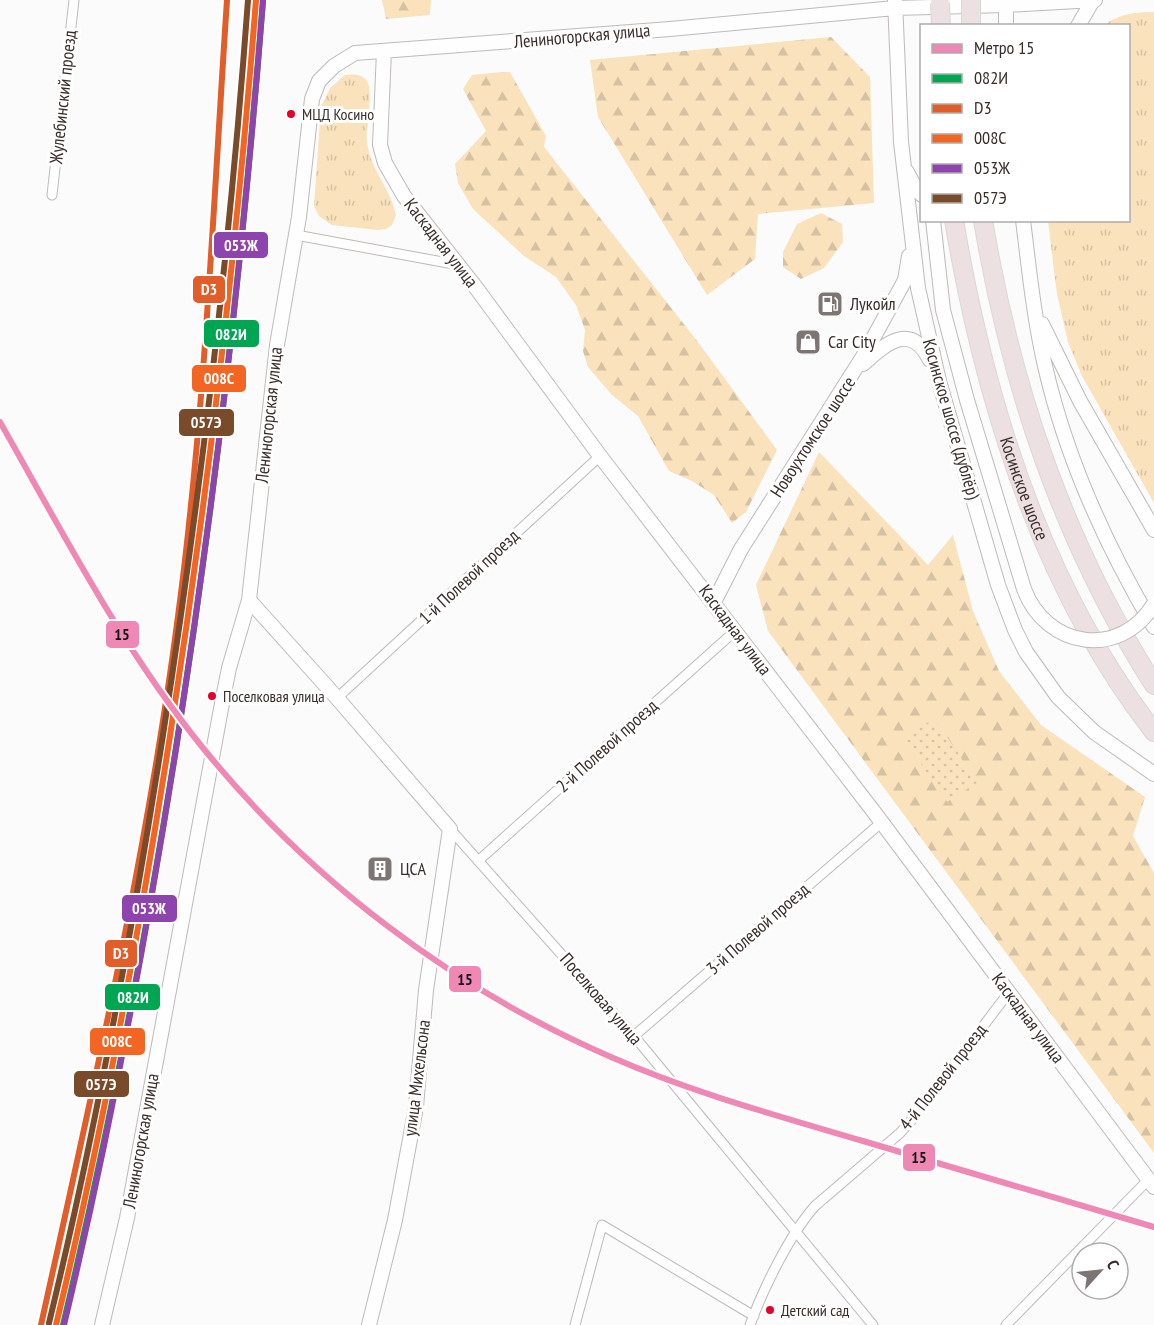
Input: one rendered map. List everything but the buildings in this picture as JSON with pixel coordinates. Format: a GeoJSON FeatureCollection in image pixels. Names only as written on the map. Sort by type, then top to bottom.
{"type":"FeatureCollection","features":[{"type":"Feature","properties":{"kind":"highway"},"geometry":{"type":"LineString","coordinates":[[971,0],[971,24]]}},
{"type":"Feature","properties":{"kind":"highway"},"geometry":{"type":"LineString","coordinates":[[939,24],[940,1]]}},
{"type":"Feature","properties":{"kind":"highway","name":"Косинское шоссе"},"geometry":{"type":"LineString","coordinates":[[954,222],[976,327],[1001,423],[1039,531],[1063,582],[1106,661],[1154,732]]}},
{"type":"Feature","properties":{"kind":"highway","name":"Косинское шоссе"},"geometry":{"type":"LineString","coordinates":[[983,222],[1019,384],[1044,462],[1065,518],[1112,615],[1154,685]]}},
{"type":"Feature","properties":{"kind":"street","name":"Жулебинский проезд"},"geometry":{"type":"LineString","coordinates":[[52,195],[74,0]]}},
{"type":"Feature","properties":{"kind":"street","name":"Лениногорская улица"},"geometry":{"type":"LineString","coordinates":[[102,1325],[127,1218],[229,668],[249,600],[277,345],[296,235],[311,106],[319,81],[334,66],[355,53],[670,29],[895,4],[1093,0]]}},
{"type":"Feature","properties":{"kind":"street"},"geometry":{"type":"LineString","coordinates":[[1079,24],[1093,0]]}},
{"type":"Feature","properties":{"kind":"street"},"geometry":{"type":"LineString","coordinates":[[1006,3],[1006,24]]}},
{"type":"Feature","properties":{"kind":"street","name":"Косинское шоссе (дублёр)"},"geometry":{"type":"LineString","coordinates":[[895,4],[903,165],[920,298],[939,381],[998,585],[1026,652],[1058,697],[1094,732],[1154,774]]}},
{"type":"Feature","properties":{"kind":"street","name":"Каскадная улица"},"geometry":{"type":"LineString","coordinates":[[384,51],[380,136],[385,163],[404,196],[459,265],[600,456],[882,822],[1151,1183]]}},
{"type":"Feature","properties":{"kind":"street"},"geometry":{"type":"LineString","coordinates":[[903,165],[920,194]]}},
{"type":"Feature","properties":{"kind":"street"},"geometry":{"type":"LineString","coordinates":[[933,222],[943,310],[949,337],[1024,589],[1033,609],[1049,626],[1060,632],[1073,638],[1099,640],[1119,636],[1128,631],[1145,617],[1154,604]]}},
{"type":"Feature","properties":{"kind":"street"},"geometry":{"type":"LineString","coordinates":[[1023,222],[1033,303],[1050,384],[1075,464],[1114,555],[1154,627]]}},
{"type":"Feature","properties":{"kind":"street","name":"Новоухтомское шоссе"},"geometry":{"type":"LineString","coordinates":[[714,602],[741,549],[854,372],[904,280],[908,267],[910,233]]}},
{"type":"Feature","properties":{"kind":"street"},"geometry":{"type":"LineString","coordinates":[[296,235],[459,265]]}},
{"type":"Feature","properties":{"kind":"street"},"geometry":{"type":"LineString","coordinates":[[1033,303],[1080,401],[1154,530]]}},
{"type":"Feature","properties":{"kind":"street"},"geometry":{"type":"LineString","coordinates":[[854,372],[891,342],[904,338],[917,343],[924,350],[939,381]]}},
{"type":"Feature","properties":{"kind":"street","name":"1-й Полевой проезд"},"geometry":{"type":"LineString","coordinates":[[337,698],[600,456]]}},
{"type":"Feature","properties":{"kind":"street","name":"Поселковая улица"},"geometry":{"type":"LineString","coordinates":[[249,600],[634,1036],[873,1325]]}},
{"type":"Feature","properties":{"kind":"street","name":"2-й Полевой проезд"},"geometry":{"type":"LineString","coordinates":[[478,861],[735,631]]}},
{"type":"Feature","properties":{"kind":"street","name":"3-й Полевой проезд"},"geometry":{"type":"LineString","coordinates":[[634,1036],[882,822]]}},
{"type":"Feature","properties":{"kind":"street","name":"улица Михельсона"},"geometry":{"type":"LineString","coordinates":[[369,1325],[395,1220],[416,1107],[426,990],[450,828]]}},
{"type":"Feature","properties":{"kind":"street","name":"4-й Полевой проезд"},"geometry":{"type":"LineString","coordinates":[[752,1320],[796,1231],[814,1206],[900,1133],[1009,992]]}},
{"type":"Feature","properties":{"kind":"street"},"geometry":{"type":"LineString","coordinates":[[1006,1325],[1151,1183]]}},
{"type":"Feature","properties":{"kind":"street"},"geometry":{"type":"LineString","coordinates":[[575,1325],[602,1225],[752,1320]]}},
{"type":"Feature","properties":{"kind":"green space"},"geometry":{"type":"Polygon","coordinates":[[[382,0],[431,0],[430,15],[386,19],[382,0]]]}},
{"type":"Feature","properties":{"kind":"green space"},"geometry":{"type":"Polygon","coordinates":[[[1154,12],[1154,503],[1082,376],[1068,342],[1057,294],[1048,222],[1130,222],[1130,24],[1106,24],[1124,15],[1154,12]]]}},
{"type":"Feature","properties":{"kind":"green space"},"geometry":{"type":"Polygon","coordinates":[[[831,37],[870,77],[874,203],[758,214],[755,259],[707,295],[598,117],[590,60],[831,37]]]}},
{"type":"Feature","properties":{"kind":"green space"},"geometry":{"type":"Polygon","coordinates":[[[510,72],[546,136],[544,147],[698,342],[777,450],[746,512],[732,523],[714,495],[692,481],[669,471],[638,416],[612,395],[588,367],[583,351],[585,330],[576,305],[556,277],[524,256],[473,209],[458,183],[455,164],[486,131],[463,89],[472,75],[510,72]]]}},
{"type":"Feature","properties":{"kind":"green space"},"geometry":{"type":"Polygon","coordinates":[[[345,75],[360,76],[367,81],[369,86],[367,142],[369,152],[390,196],[396,215],[392,225],[386,229],[332,225],[319,216],[314,206],[321,107],[330,88],[345,75]]]}},
{"type":"Feature","properties":{"kind":"green space"},"geometry":{"type":"Polygon","coordinates":[[[821,213],[842,224],[843,242],[824,268],[801,279],[783,267],[783,252],[797,224],[821,213]]]}},
{"type":"Feature","properties":{"kind":"green space"},"geometry":{"type":"Polygon","coordinates":[[[819,452],[928,565],[953,535],[973,611],[999,671],[1041,725],[1145,797],[1133,836],[1154,873],[1154,1153],[768,631],[756,585],[819,452]]]}},
{"type":"Feature","properties":{"kind":"green space"},"geometry":{"type":"Polygon","coordinates":[[[934,718],[978,782],[947,802],[904,739],[934,718]]]}},
{"type":"Feature","properties":{"kind":"metro line","name":"15"},"geometry":{"type":"LineString","coordinates":[[0,422],[120,630],[174,710],[203,748],[245,797],[290,843],[389,927],[441,964],[496,999],[553,1030],[673,1082],[768,1113],[1154,1227]]}},
{"type":"Feature","properties":{"kind":"transit line","name":"D3"},"geometry":{"type":"LineString","coordinates":[[41,1325],[134,888],[177,624],[195,468],[227,0]]}},
{"type":"Feature","properties":{"kind":"transit line","name":"057Э"},"geometry":{"type":"LineString","coordinates":[[49,1323],[82,1177],[126,957],[177,643],[213,368],[248,0]]}},
{"type":"Feature","properties":{"kind":"transit line","name":"008С"},"geometry":{"type":"LineString","coordinates":[[56,1325],[89,1179],[133,958],[184,644],[220,369],[240,185],[256,0]]}},
{"type":"Feature","properties":{"kind":"transit line","name":"082И"},"geometry":{"type":"LineString","coordinates":[[63,1325],[100,1161],[133,997],[188,667],[231,334],[249,167],[263,0]]}},
{"type":"Feature","properties":{"kind":"transit line","name":"053Ж"},"geometry":{"type":"LineString","coordinates":[[64,1325],[97,1181],[126,1036],[177,743],[204,558],[227,373],[247,187],[263,1]]}},
{"type":"Feature","properties":{"kind":"place","name":"МЦД Косино"},"geometry":{"type":"Point","coordinates":[291,114]}},
{"type":"Feature","properties":{"kind":"place","name":"Лукойл"},"geometry":{"type":"Point","coordinates":[830,304]}},
{"type":"Feature","properties":{"kind":"place","name":"Car City"},"geometry":{"type":"Point","coordinates":[808,342]}},
{"type":"Feature","properties":{"kind":"place","name":"Поселковая улица"},"geometry":{"type":"Point","coordinates":[212,696]}},
{"type":"Feature","properties":{"kind":"place","name":"ЦСА"},"geometry":{"type":"Point","coordinates":[380,869]}},
{"type":"Feature","properties":{"kind":"place","name":"Детский сад"},"geometry":{"type":"Point","coordinates":[770,1310]}}]}
